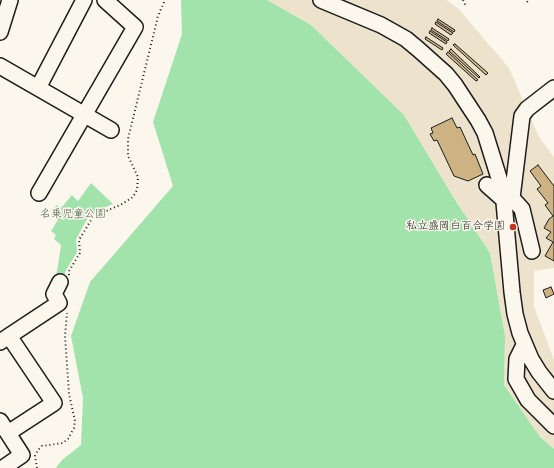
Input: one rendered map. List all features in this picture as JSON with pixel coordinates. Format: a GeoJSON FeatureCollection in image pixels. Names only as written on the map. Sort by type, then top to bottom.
{"type":"FeatureCollection","features":[{"type":"Feature","properties":{"kind":"street"},"geometry":{"type":"LineString","coordinates":[[0,32],[10,0]]}},
{"type":"Feature","properties":{"kind":"street"},"geometry":{"type":"LineString","coordinates":[[38,88],[84,0]]}},
{"type":"Feature","properties":{"kind":"street"},"geometry":{"type":"LineString","coordinates":[[39,193],[135,27],[105,0]]}},
{"type":"Feature","properties":{"kind":"street"},"geometry":{"type":"LineString","coordinates":[[321,0],[372,21],[406,39],[446,74],[470,108],[485,133],[507,197]]}},
{"type":"Feature","properties":{"kind":"street"},"geometry":{"type":"LineString","coordinates":[[0,66],[111,130]]}},
{"type":"Feature","properties":{"kind":"street"},"geometry":{"type":"LineString","coordinates":[[554,88],[527,109],[522,116],[507,197],[515,314],[524,345],[539,372],[554,391]]}},
{"type":"Feature","properties":{"kind":"street"},"geometry":{"type":"LineString","coordinates":[[487,185],[507,197],[522,209],[532,252]]}},
{"type":"Feature","properties":{"kind":"street"},"geometry":{"type":"LineString","coordinates":[[3,468],[22,455],[4,427],[54,403],[4,339],[59,303],[54,294],[65,280]]}},
{"type":"Feature","properties":{"kind":"street"},"geometry":{"type":"LineString","coordinates":[[524,345],[518,359],[516,379],[528,400],[554,426]]}},
{"type":"Feature","properties":{"kind":"path"},"geometry":{"type":"LineString","coordinates":[[65,280],[80,253],[79,240],[93,217],[122,204],[133,197],[138,190],[138,177],[128,156],[128,139],[158,16],[165,0]]}},
{"type":"Feature","properties":{"kind":"path"},"geometry":{"type":"LineString","coordinates":[[463,0],[466,6]]}},
{"type":"Feature","properties":{"kind":"path"},"geometry":{"type":"LineString","coordinates":[[37,468],[35,456],[38,450],[42,446],[63,443],[68,439],[74,428],[75,420],[69,394],[65,344],[67,307]]}},
{"type":"Feature","properties":{"kind":"shaded area","name":"私立盛岡白百合学園"},"geometry":{"type":"Polygon","coordinates":[[[267,0],[446,0],[458,8],[509,68],[539,137],[554,157],[554,268],[534,271],[534,306],[554,360],[554,449],[540,438],[504,385],[505,336],[490,253],[455,200],[404,115],[311,25],[267,0]]]}},
{"type":"Feature","properties":{"kind":"green space"},"geometry":{"type":"Polygon","coordinates":[[[181,0],[267,0],[311,25],[404,115],[455,200],[490,253],[505,336],[504,385],[540,437],[554,449],[554,468],[56,468],[62,460],[81,445],[83,398],[71,336],[90,282],[173,186],[153,122],[182,34],[181,0]]]}},
{"type":"Feature","properties":{"kind":"green space","name":"名乗児童公園"},"geometry":{"type":"Polygon","coordinates":[[[91,183],[113,204],[90,214],[76,239],[77,252],[65,272],[65,280],[56,278],[61,245],[54,239],[56,235],[51,231],[58,220],[52,211],[57,205],[61,208],[72,195],[78,201],[91,183]]]}},
{"type":"Feature","properties":{"kind":"building"},"geometry":{"type":"Polygon","coordinates":[[[438,19],[455,30],[454,32],[437,21],[438,19]]]}},
{"type":"Feature","properties":{"kind":"building"},"geometry":{"type":"Polygon","coordinates":[[[436,22],[453,33],[451,35],[435,24],[436,22]]]}},
{"type":"Feature","properties":{"kind":"building"},"geometry":{"type":"Polygon","coordinates":[[[432,28],[449,39],[448,41],[431,30],[432,28]]]}},
{"type":"Feature","properties":{"kind":"building"},"geometry":{"type":"Polygon","coordinates":[[[430,31],[447,42],[446,44],[429,33],[430,31]]]}},
{"type":"Feature","properties":{"kind":"building"},"geometry":{"type":"Polygon","coordinates":[[[426,37],[443,48],[442,50],[425,39],[426,37]]]}},
{"type":"Feature","properties":{"kind":"building"},"geometry":{"type":"Polygon","coordinates":[[[455,44],[488,73],[486,75],[453,45],[455,44]]]}},
{"type":"Feature","properties":{"kind":"building"},"geometry":{"type":"Polygon","coordinates":[[[451,49],[480,77],[479,78],[449,51],[451,49]]]}},
{"type":"Feature","properties":{"kind":"building"},"geometry":{"type":"Polygon","coordinates":[[[448,52],[478,80],[476,81],[446,54],[448,52]]]}},
{"type":"Feature","properties":{"kind":"building"},"geometry":{"type":"Polygon","coordinates":[[[452,118],[457,128],[460,127],[473,155],[475,154],[483,174],[468,181],[454,176],[437,140],[434,141],[430,134],[433,133],[431,128],[452,118]]]}},
{"type":"Feature","properties":{"kind":"building"},"geometry":{"type":"Polygon","coordinates":[[[538,165],[554,186],[554,261],[545,256],[553,242],[546,238],[551,232],[544,228],[549,219],[553,216],[545,205],[548,203],[537,189],[541,186],[530,171],[538,165]]]}},
{"type":"Feature","properties":{"kind":"building"},"geometry":{"type":"Polygon","coordinates":[[[551,287],[554,294],[546,298],[543,290],[551,287]]]}},
{"type":"Feature","properties":{"kind":"place","name":"私立盛岡白百合学園"},"geometry":{"type":"Point","coordinates":[513,227]}}]}
